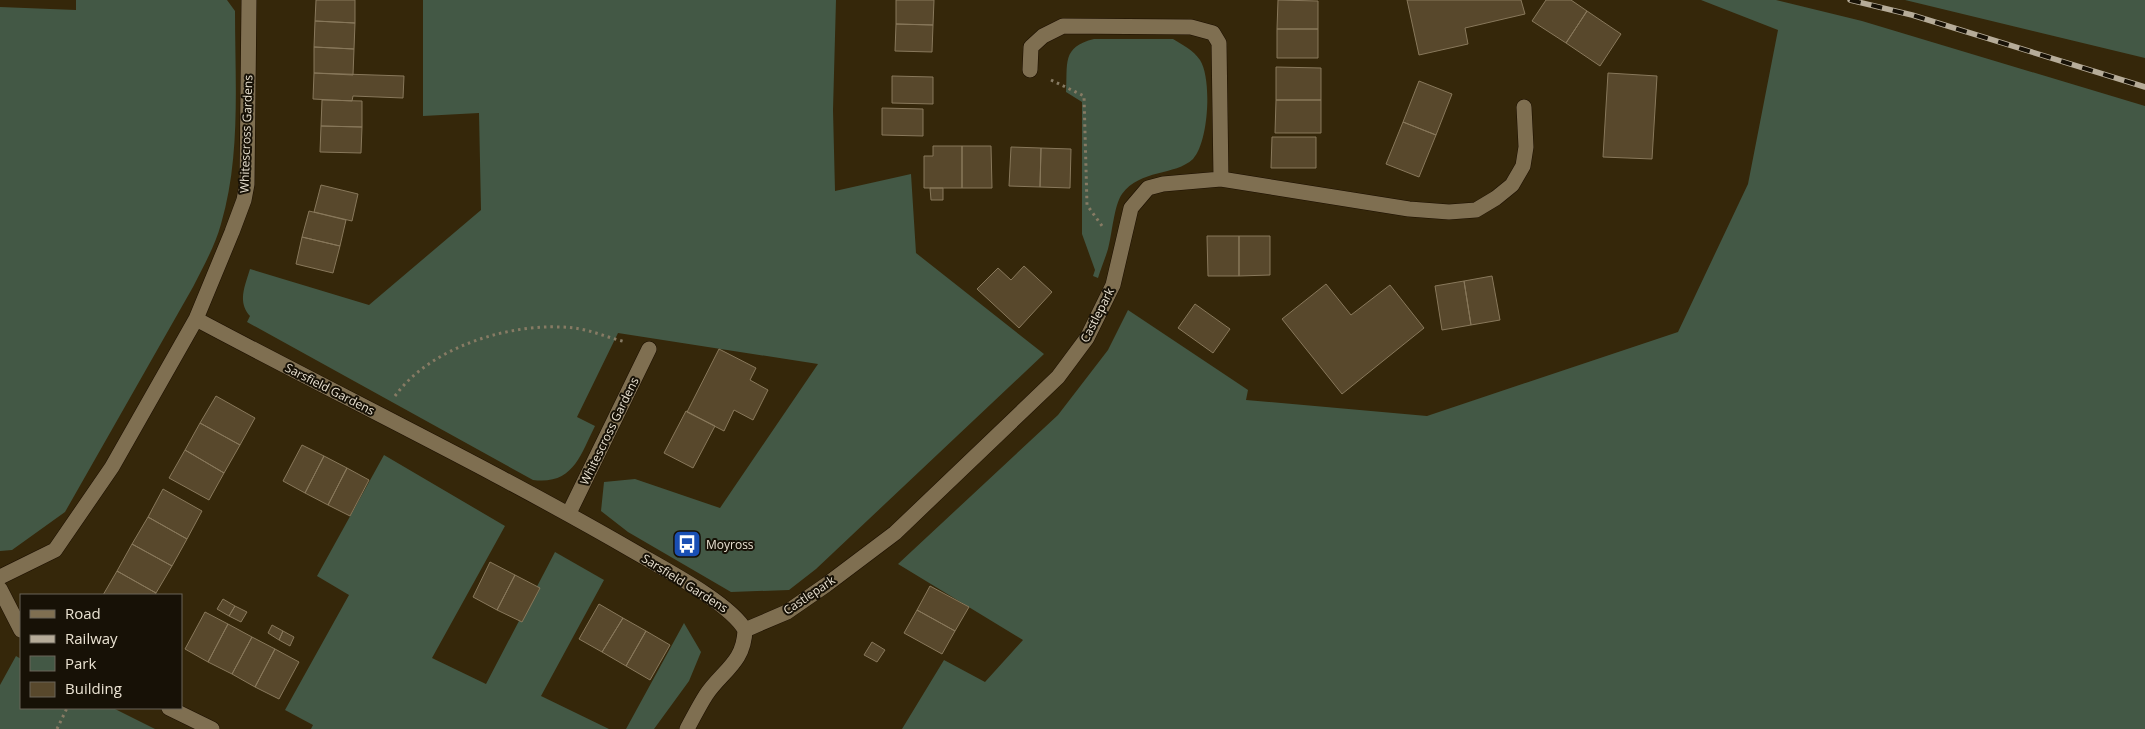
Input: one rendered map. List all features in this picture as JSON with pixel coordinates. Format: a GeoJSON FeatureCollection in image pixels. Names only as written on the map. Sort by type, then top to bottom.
{"type":"FeatureCollection","features":[{"type":"Feature","properties":{"kind":"street","name":"Whitescross Gardens"},"geometry":{"type":"LineString","coordinates":[[196,320],[232,232],[244,200],[247,184],[249,0]]}},
{"type":"Feature","properties":{"kind":"street"},"geometry":{"type":"LineString","coordinates":[[1030,70],[1031,47],[1043,36],[1063,26],[1191,27],[1213,32],[1219,43],[1221,179]]}},
{"type":"Feature","properties":{"kind":"street","name":"Castlepark"},"geometry":{"type":"LineString","coordinates":[[745,630],[786,612],[826,585],[895,533],[1058,377],[1087,338],[1113,285],[1131,208],[1148,188],[1163,184],[1221,179],[1409,209],[1449,212],[1476,210],[1496,198],[1512,185],[1523,166],[1526,147],[1524,107]]}},
{"type":"Feature","properties":{"kind":"street","name":"Sarsfield Gardens"},"geometry":{"type":"LineString","coordinates":[[196,320],[569,514],[677,577],[732,612],[740,620],[745,630]]}},
{"type":"Feature","properties":{"kind":"street"},"geometry":{"type":"LineString","coordinates":[[0,576],[55,550],[112,467],[196,320]]}},
{"type":"Feature","properties":{"kind":"street","name":"Whitescross Gardens"},"geometry":{"type":"LineString","coordinates":[[569,514],[649,349]]}},
{"type":"Feature","properties":{"kind":"street"},"geometry":{"type":"LineString","coordinates":[[0,589],[20,628]]}},
{"type":"Feature","properties":{"kind":"street"},"geometry":{"type":"LineString","coordinates":[[687,729],[706,694],[740,655],[744,644],[745,630]]}},
{"type":"Feature","properties":{"kind":"street"},"geometry":{"type":"LineString","coordinates":[[171,709],[212,729]]}},
{"type":"Feature","properties":{"kind":"path"},"geometry":{"type":"LineString","coordinates":[[1030,70],[1084,96],[1087,205],[1121,254]]}},
{"type":"Feature","properties":{"kind":"path"},"geometry":{"type":"LineString","coordinates":[[381,415],[402,387],[421,370],[452,351],[487,335],[514,329],[575,328],[649,349]]}},
{"type":"Feature","properties":{"kind":"path"},"geometry":{"type":"LineString","coordinates":[[57,729],[67,709]]}},
{"type":"Feature","properties":{"kind":"green space"},"geometry":{"type":"Polygon","coordinates":[[[76,0],[227,0],[235,11],[236,119],[232,172],[221,224],[205,264],[65,512],[12,550],[0,551],[0,7],[76,10],[76,0]]]}},
{"type":"Feature","properties":{"kind":"green space"},"geometry":{"type":"Polygon","coordinates":[[[423,0],[836,0],[833,110],[835,191],[911,174],[916,253],[1044,354],[816,569],[789,590],[731,592],[628,532],[601,511],[604,482],[635,479],[720,508],[818,364],[618,333],[577,417],[595,426],[579,458],[566,473],[557,478],[533,480],[247,322],[250,316],[244,305],[243,294],[250,269],[369,305],[481,210],[479,113],[423,116],[423,0]]]}},
{"type":"Feature","properties":{"kind":"green space"},"geometry":{"type":"Polygon","coordinates":[[[1701,0],[1776,0],[1862,21],[2145,106],[2145,729],[902,729],[944,660],[985,682],[1023,640],[898,564],[1058,415],[1108,350],[1128,310],[1248,390],[1246,400],[1427,416],[1678,332],[1748,184],[1778,30],[1701,0]]]}},
{"type":"Feature","properties":{"kind":"green space"},"geometry":{"type":"Polygon","coordinates":[[[1905,0],[2145,0],[2145,58],[1905,0]]]}},
{"type":"Feature","properties":{"kind":"green space"},"geometry":{"type":"Polygon","coordinates":[[[1094,39],[1173,39],[1191,51],[1200,60],[1204,69],[1207,95],[1203,139],[1193,159],[1177,168],[1138,180],[1129,186],[1119,199],[1108,249],[1098,278],[1093,276],[1095,270],[1082,234],[1082,102],[1066,92],[1067,65],[1071,52],[1083,42],[1094,39]]]}},
{"type":"Feature","properties":{"kind":"green space"},"geometry":{"type":"Polygon","coordinates":[[[384,455],[505,526],[432,658],[486,684],[555,552],[604,580],[541,696],[609,729],[311,729],[313,725],[285,710],[349,595],[317,576],[384,455]]]}},
{"type":"Feature","properties":{"kind":"green space"},"geometry":{"type":"Polygon","coordinates":[[[684,623],[701,652],[689,681],[654,729],[626,729],[684,623]]]}},
{"type":"Feature","properties":{"kind":"green space"},"geometry":{"type":"Polygon","coordinates":[[[16,656],[20,658],[20,709],[115,709],[155,729],[0,729],[0,685],[16,656]]]}},
{"type":"Feature","properties":{"kind":"building"},"geometry":{"type":"Polygon","coordinates":[[[316,0],[355,0],[355,23],[315,21],[316,0]]]}},
{"type":"Feature","properties":{"kind":"building"},"geometry":{"type":"Polygon","coordinates":[[[896,0],[934,0],[933,25],[896,24],[896,0]]]}},
{"type":"Feature","properties":{"kind":"building"},"geometry":{"type":"Polygon","coordinates":[[[1278,0],[1318,1],[1318,29],[1277,29],[1278,0]]]}},
{"type":"Feature","properties":{"kind":"building"},"geometry":{"type":"Polygon","coordinates":[[[1407,0],[1521,0],[1525,14],[1465,28],[1468,44],[1419,55],[1407,0]]]}},
{"type":"Feature","properties":{"kind":"building"},"geometry":{"type":"Polygon","coordinates":[[[1546,0],[1571,0],[1587,11],[1566,43],[1532,21],[1546,0]]]}},
{"type":"Feature","properties":{"kind":"building"},"geometry":{"type":"Polygon","coordinates":[[[1587,11],[1621,34],[1600,66],[1566,43],[1587,11]]]}},
{"type":"Feature","properties":{"kind":"building"},"geometry":{"type":"Polygon","coordinates":[[[315,21],[355,23],[354,49],[314,47],[315,21]]]}},
{"type":"Feature","properties":{"kind":"building"},"geometry":{"type":"Polygon","coordinates":[[[896,24],[933,25],[932,52],[895,51],[896,24]]]}},
{"type":"Feature","properties":{"kind":"building"},"geometry":{"type":"Polygon","coordinates":[[[1277,29],[1318,29],[1318,58],[1277,58],[1277,29]]]}},
{"type":"Feature","properties":{"kind":"building"},"geometry":{"type":"Polygon","coordinates":[[[314,47],[354,49],[353,75],[314,73],[314,47]]]}},
{"type":"Feature","properties":{"kind":"building"},"geometry":{"type":"Polygon","coordinates":[[[1276,67],[1321,68],[1321,100],[1276,100],[1276,67]]]}},
{"type":"Feature","properties":{"kind":"building"},"geometry":{"type":"Polygon","coordinates":[[[314,73],[404,76],[403,98],[353,96],[352,101],[313,99],[314,73]]]}},
{"type":"Feature","properties":{"kind":"building"},"geometry":{"type":"Polygon","coordinates":[[[1608,73],[1657,76],[1652,159],[1603,157],[1608,73]]]}},
{"type":"Feature","properties":{"kind":"building"},"geometry":{"type":"Polygon","coordinates":[[[892,76],[933,77],[933,104],[892,103],[892,76]]]}},
{"type":"Feature","properties":{"kind":"building"},"geometry":{"type":"Polygon","coordinates":[[[1419,81],[1452,94],[1436,135],[1403,122],[1419,81]]]}},
{"type":"Feature","properties":{"kind":"building"},"geometry":{"type":"Polygon","coordinates":[[[322,100],[362,101],[362,127],[321,126],[322,100]]]}},
{"type":"Feature","properties":{"kind":"building"},"geometry":{"type":"Polygon","coordinates":[[[1276,100],[1321,100],[1321,133],[1275,133],[1276,100]]]}},
{"type":"Feature","properties":{"kind":"building"},"geometry":{"type":"Polygon","coordinates":[[[882,108],[923,109],[923,136],[882,135],[882,108]]]}},
{"type":"Feature","properties":{"kind":"building"},"geometry":{"type":"Polygon","coordinates":[[[1403,122],[1436,135],[1419,177],[1386,164],[1403,122]]]}},
{"type":"Feature","properties":{"kind":"building"},"geometry":{"type":"Polygon","coordinates":[[[321,126],[362,127],[361,153],[320,152],[321,126]]]}},
{"type":"Feature","properties":{"kind":"building"},"geometry":{"type":"Polygon","coordinates":[[[1272,137],[1316,137],[1316,168],[1271,168],[1272,137]]]}},
{"type":"Feature","properties":{"kind":"building"},"geometry":{"type":"Polygon","coordinates":[[[933,146],[962,146],[962,188],[924,188],[924,156],[933,156],[933,146]]]}},
{"type":"Feature","properties":{"kind":"building"},"geometry":{"type":"Polygon","coordinates":[[[962,146],[991,146],[992,188],[962,188],[962,146]]]}},
{"type":"Feature","properties":{"kind":"building"},"geometry":{"type":"Polygon","coordinates":[[[1011,147],[1041,148],[1040,187],[1009,186],[1011,147]]]}},
{"type":"Feature","properties":{"kind":"building"},"geometry":{"type":"Polygon","coordinates":[[[1041,148],[1071,149],[1070,188],[1040,187],[1041,148]]]}},
{"type":"Feature","properties":{"kind":"building"},"geometry":{"type":"Polygon","coordinates":[[[321,185],[358,194],[352,221],[314,212],[321,185]]]}},
{"type":"Feature","properties":{"kind":"building"},"geometry":{"type":"Polygon","coordinates":[[[930,188],[943,188],[943,200],[931,200],[930,188]]]}},
{"type":"Feature","properties":{"kind":"building"},"geometry":{"type":"Polygon","coordinates":[[[309,211],[346,220],[340,246],[302,237],[309,211]]]}},
{"type":"Feature","properties":{"kind":"building"},"geometry":{"type":"Polygon","coordinates":[[[1207,236],[1239,236],[1239,276],[1208,276],[1207,236]]]}},
{"type":"Feature","properties":{"kind":"building"},"geometry":{"type":"Polygon","coordinates":[[[1239,236],[1270,236],[1270,275],[1239,276],[1239,236]]]}},
{"type":"Feature","properties":{"kind":"building"},"geometry":{"type":"Polygon","coordinates":[[[302,237],[340,246],[333,273],[296,264],[302,237]]]}},
{"type":"Feature","properties":{"kind":"building"},"geometry":{"type":"Polygon","coordinates":[[[1024,266],[1052,292],[1019,328],[977,289],[998,268],[1011,280],[1024,266]]]}},
{"type":"Feature","properties":{"kind":"building"},"geometry":{"type":"Polygon","coordinates":[[[1492,276],[1500,320],[1471,325],[1464,281],[1492,276]]]}},
{"type":"Feature","properties":{"kind":"building"},"geometry":{"type":"Polygon","coordinates":[[[1464,281],[1471,325],[1442,330],[1435,286],[1464,281]]]}},
{"type":"Feature","properties":{"kind":"building"},"geometry":{"type":"Polygon","coordinates":[[[1326,284],[1351,315],[1390,285],[1424,328],[1342,394],[1282,319],[1326,284]]]}},
{"type":"Feature","properties":{"kind":"building"},"geometry":{"type":"Polygon","coordinates":[[[1195,304],[1230,329],[1213,353],[1178,328],[1195,304]]]}},
{"type":"Feature","properties":{"kind":"building"},"geometry":{"type":"Polygon","coordinates":[[[719,349],[756,368],[750,380],[768,390],[753,420],[734,410],[724,431],[687,412],[719,349]]]}},
{"type":"Feature","properties":{"kind":"building"},"geometry":{"type":"Polygon","coordinates":[[[216,396],[255,418],[240,445],[200,423],[216,396]]]}},
{"type":"Feature","properties":{"kind":"building"},"geometry":{"type":"Polygon","coordinates":[[[686,411],[715,426],[693,468],[664,453],[686,411]]]}},
{"type":"Feature","properties":{"kind":"building"},"geometry":{"type":"Polygon","coordinates":[[[200,423],[240,445],[224,473],[185,450],[200,423]]]}},
{"type":"Feature","properties":{"kind":"building"},"geometry":{"type":"Polygon","coordinates":[[[302,445],[324,456],[305,493],[283,481],[302,445]]]}},
{"type":"Feature","properties":{"kind":"building"},"geometry":{"type":"Polygon","coordinates":[[[185,450],[224,473],[209,500],[169,478],[185,450]]]}},
{"type":"Feature","properties":{"kind":"building"},"geometry":{"type":"Polygon","coordinates":[[[324,456],[347,468],[328,505],[305,493],[324,456]]]}},
{"type":"Feature","properties":{"kind":"building"},"geometry":{"type":"Polygon","coordinates":[[[347,468],[369,480],[350,516],[328,505],[347,468]]]}},
{"type":"Feature","properties":{"kind":"building"},"geometry":{"type":"Polygon","coordinates":[[[163,489],[202,511],[187,539],[148,517],[163,489]]]}},
{"type":"Feature","properties":{"kind":"building"},"geometry":{"type":"Polygon","coordinates":[[[148,517],[187,539],[172,566],[132,544],[148,517]]]}},
{"type":"Feature","properties":{"kind":"building"},"geometry":{"type":"Polygon","coordinates":[[[132,544],[172,566],[156,593],[117,571],[132,544]]]}},
{"type":"Feature","properties":{"kind":"building"},"geometry":{"type":"Polygon","coordinates":[[[490,562],[515,575],[497,610],[473,597],[490,562]]]}},
{"type":"Feature","properties":{"kind":"building"},"geometry":{"type":"Polygon","coordinates":[[[117,571],[156,593],[156,594],[104,594],[117,571]]]}},
{"type":"Feature","properties":{"kind":"building"},"geometry":{"type":"Polygon","coordinates":[[[515,575],[540,588],[522,622],[497,610],[515,575]]]}},
{"type":"Feature","properties":{"kind":"building"},"geometry":{"type":"Polygon","coordinates":[[[930,586],[969,607],[955,631],[917,610],[930,586]]]}},
{"type":"Feature","properties":{"kind":"building"},"geometry":{"type":"Polygon","coordinates":[[[223,599],[235,606],[229,616],[217,609],[223,599]]]}},
{"type":"Feature","properties":{"kind":"building"},"geometry":{"type":"Polygon","coordinates":[[[599,604],[623,618],[602,652],[579,639],[599,604]]]}},
{"type":"Feature","properties":{"kind":"building"},"geometry":{"type":"Polygon","coordinates":[[[235,606],[247,612],[241,622],[229,616],[235,606]]]}},
{"type":"Feature","properties":{"kind":"building"},"geometry":{"type":"Polygon","coordinates":[[[917,610],[955,631],[942,654],[904,633],[917,610]]]}},
{"type":"Feature","properties":{"kind":"building"},"geometry":{"type":"Polygon","coordinates":[[[205,612],[228,624],[208,662],[185,649],[205,612]]]}},
{"type":"Feature","properties":{"kind":"building"},"geometry":{"type":"Polygon","coordinates":[[[623,618],[646,631],[626,666],[602,652],[623,618]]]}},
{"type":"Feature","properties":{"kind":"building"},"geometry":{"type":"Polygon","coordinates":[[[228,624],[252,637],[232,674],[208,662],[228,624]]]}},
{"type":"Feature","properties":{"kind":"building"},"geometry":{"type":"Polygon","coordinates":[[[272,625],[283,631],[279,640],[268,633],[272,625]]]}},
{"type":"Feature","properties":{"kind":"building"},"geometry":{"type":"Polygon","coordinates":[[[283,631],[294,637],[290,646],[279,640],[283,631]]]}},
{"type":"Feature","properties":{"kind":"building"},"geometry":{"type":"Polygon","coordinates":[[[646,631],[670,645],[650,680],[626,666],[646,631]]]}},
{"type":"Feature","properties":{"kind":"building"},"geometry":{"type":"Polygon","coordinates":[[[252,637],[275,649],[255,687],[232,674],[252,637]]]}},
{"type":"Feature","properties":{"kind":"building"},"geometry":{"type":"Polygon","coordinates":[[[872,642],[885,650],[877,662],[864,655],[872,642]]]}},
{"type":"Feature","properties":{"kind":"building"},"geometry":{"type":"Polygon","coordinates":[[[275,649],[299,662],[279,699],[255,687],[275,649]]]}},
{"type":"Feature","properties":{"kind":"railway"},"geometry":{"type":"LineString","coordinates":[[1850,0],[1912,15],[2145,87]]}},
{"type":"Feature","properties":{"kind":"place","name":"Moyross"},"geometry":{"type":"Point","coordinates":[687,544]}}]}
